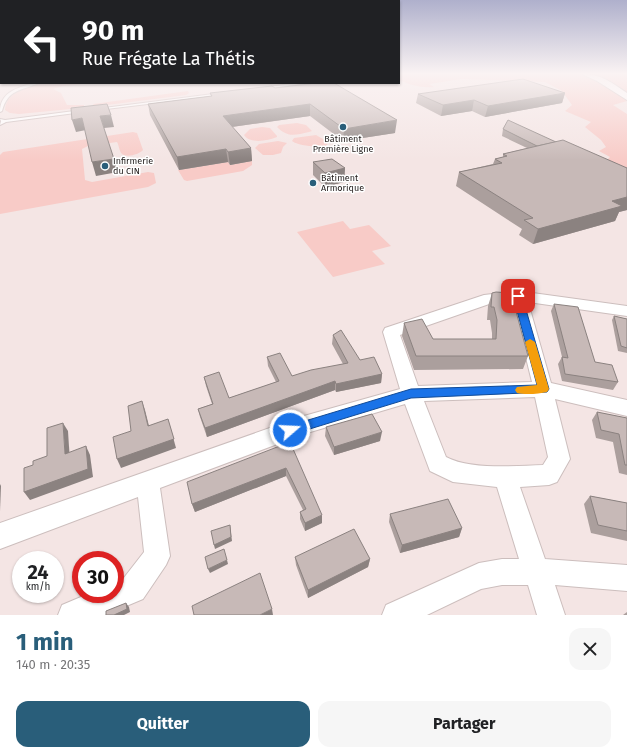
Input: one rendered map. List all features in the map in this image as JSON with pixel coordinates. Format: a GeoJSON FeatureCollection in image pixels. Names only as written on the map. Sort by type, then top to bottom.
{"type":"FeatureCollection","features":[{"type":"Feature","properties":{"kind":"street"},"geometry":{"type":"LineString","coordinates":[[518,296],[543,389],[559,459],[549,475],[505,477],[453,472],[438,464],[411,394],[391,332],[490,298],[518,296],[627,311]]}},
{"type":"Feature","properties":{"kind":"street"},"geometry":{"type":"LineString","coordinates":[[0,536],[304,425],[411,394],[543,389],[627,408]]}},
{"type":"Feature","properties":{"kind":"street"},"geometry":{"type":"LineString","coordinates":[[505,477],[551,615]]}},
{"type":"Feature","properties":{"kind":"street"},"geometry":{"type":"LineString","coordinates":[[72,615],[133,589],[157,556],[148,482]]}},
{"type":"Feature","properties":{"kind":"street"},"geometry":{"type":"LineString","coordinates":[[396,615],[479,576],[502,572],[562,573],[627,578]]}},
{"type":"Feature","properties":{"kind":"lane"},"geometry":{"type":"LineString","coordinates":[[92,110],[150,103]]}},
{"type":"Feature","properties":{"kind":"lane"},"geometry":{"type":"LineString","coordinates":[[0,120],[6,121],[84,111]]}},
{"type":"Feature","properties":{"kind":"lane"},"geometry":{"type":"LineString","coordinates":[[0,124],[6,121]]}},
{"type":"Feature","properties":{"kind":"shaded area"},"geometry":{"type":"Polygon","coordinates":[[[7,103],[66,103],[67,105],[84,105],[84,107],[19,114],[10,113],[5,110],[7,103]]]}},
{"type":"Feature","properties":{"kind":"shaded area"},"geometry":{"type":"Polygon","coordinates":[[[125,103],[99,106],[94,106],[93,104],[125,103]]]}},
{"type":"Feature","properties":{"kind":"shaded area"},"geometry":{"type":"Polygon","coordinates":[[[570,103],[621,103],[613,105],[627,114],[627,169],[607,160],[610,157],[599,151],[606,147],[601,140],[585,127],[591,122],[565,111],[572,105],[570,103]]]}},
{"type":"Feature","properties":{"kind":"shaded area"},"geometry":{"type":"Polygon","coordinates":[[[297,123],[306,125],[312,131],[292,135],[285,133],[277,127],[279,125],[297,123]]]}},
{"type":"Feature","properties":{"kind":"shaded area"},"geometry":{"type":"Polygon","coordinates":[[[262,127],[270,128],[277,137],[268,140],[254,141],[250,140],[244,135],[250,129],[262,127]]]}},
{"type":"Feature","properties":{"kind":"shaded area"},"geometry":{"type":"Polygon","coordinates":[[[133,132],[137,133],[143,150],[130,156],[122,154],[117,142],[88,146],[82,149],[85,180],[92,182],[148,172],[154,173],[156,183],[148,187],[0,214],[0,155],[3,152],[133,132]]]}},
{"type":"Feature","properties":{"kind":"shaded area"},"geometry":{"type":"Polygon","coordinates":[[[316,135],[328,142],[327,145],[309,146],[292,141],[294,138],[316,135]]]}},
{"type":"Feature","properties":{"kind":"shaded area"},"geometry":{"type":"Polygon","coordinates":[[[278,141],[287,143],[283,147],[281,153],[263,155],[255,148],[259,144],[278,141]]]}},
{"type":"Feature","properties":{"kind":"shaded area"},"geometry":{"type":"Polygon","coordinates":[[[252,161],[252,165],[243,171],[187,181],[184,180],[178,170],[228,162],[230,165],[252,161]]]}},
{"type":"Feature","properties":{"kind":"shaded area"},"geometry":{"type":"Polygon","coordinates":[[[343,221],[350,229],[369,225],[391,246],[372,251],[385,264],[333,277],[297,232],[343,221]]]}},
{"type":"Feature","properties":{"kind":"building"},"geometry":{"type":"Polygon","coordinates":[[[158,103],[368,103],[397,120],[344,129],[310,104],[223,116],[251,148],[228,152],[226,149],[177,157],[148,104],[158,103]]]}},
{"type":"Feature","properties":{"kind":"building"},"geometry":{"type":"Polygon","coordinates":[[[438,103],[457,103],[443,105],[438,103]]]}},
{"type":"Feature","properties":{"kind":"building"},"geometry":{"type":"Polygon","coordinates":[[[480,103],[508,103],[488,106],[480,103]]]}},
{"type":"Feature","properties":{"kind":"building"},"geometry":{"type":"Polygon","coordinates":[[[107,104],[111,115],[100,116],[114,159],[92,162],[82,118],[72,120],[71,108],[107,104]]]}},
{"type":"Feature","properties":{"kind":"building"},"geometry":{"type":"Polygon","coordinates":[[[508,120],[556,142],[537,146],[503,129],[508,120]]]}},
{"type":"Feature","properties":{"kind":"building"},"geometry":{"type":"Polygon","coordinates":[[[563,140],[627,168],[627,197],[612,201],[622,206],[538,229],[524,220],[533,218],[459,172],[502,163],[495,159],[507,156],[503,154],[563,140]]]}},
{"type":"Feature","properties":{"kind":"building"},"geometry":{"type":"Polygon","coordinates":[[[332,159],[345,168],[325,173],[313,162],[332,159]]]}},
{"type":"Feature","properties":{"kind":"building"},"geometry":{"type":"Polygon","coordinates":[[[492,293],[511,293],[528,356],[416,356],[404,323],[422,319],[433,339],[496,339],[497,320],[494,307],[491,307],[492,293]]]}},
{"type":"Feature","properties":{"kind":"building"},"geometry":{"type":"Polygon","coordinates":[[[554,304],[578,307],[595,362],[612,365],[618,382],[565,374],[562,357],[568,358],[554,304]]]}},
{"type":"Feature","properties":{"kind":"building"},"geometry":{"type":"Polygon","coordinates":[[[614,316],[627,319],[627,348],[621,346],[614,316]]]}},
{"type":"Feature","properties":{"kind":"building"},"geometry":{"type":"Polygon","coordinates":[[[341,330],[360,360],[374,357],[382,374],[336,384],[335,381],[205,428],[198,409],[213,404],[204,377],[219,372],[229,398],[279,381],[267,357],[280,353],[292,376],[311,370],[348,363],[333,335],[341,330]]]}},
{"type":"Feature","properties":{"kind":"building"},"geometry":{"type":"Polygon","coordinates":[[[142,401],[148,426],[168,419],[174,439],[117,459],[113,437],[131,431],[128,406],[142,401]]]}},
{"type":"Feature","properties":{"kind":"building"},"geometry":{"type":"Polygon","coordinates":[[[597,412],[627,418],[627,465],[625,465],[619,434],[601,430],[597,412]]]}},
{"type":"Feature","properties":{"kind":"building"},"geometry":{"type":"Polygon","coordinates":[[[372,414],[382,432],[334,447],[326,427],[372,414]]]}},
{"type":"Feature","properties":{"kind":"building"},"geometry":{"type":"Polygon","coordinates":[[[63,423],[65,454],[86,446],[88,469],[24,492],[24,468],[33,465],[33,461],[47,456],[47,428],[63,423]]]}},
{"type":"Feature","properties":{"kind":"building"},"geometry":{"type":"Polygon","coordinates":[[[290,442],[322,515],[305,523],[300,512],[306,509],[286,468],[192,504],[187,482],[290,442]]]}},
{"type":"Feature","properties":{"kind":"building"},"geometry":{"type":"Polygon","coordinates":[[[590,496],[627,503],[627,531],[598,525],[590,496]]]}},
{"type":"Feature","properties":{"kind":"building"},"geometry":{"type":"Polygon","coordinates":[[[448,499],[462,528],[402,545],[390,514],[448,499]]]}},
{"type":"Feature","properties":{"kind":"building"},"geometry":{"type":"Polygon","coordinates":[[[230,525],[231,537],[214,545],[211,531],[230,525]]]}},
{"type":"Feature","properties":{"kind":"building"},"geometry":{"type":"Polygon","coordinates":[[[354,529],[370,559],[308,590],[295,557],[354,529]]]}},
{"type":"Feature","properties":{"kind":"building"},"geometry":{"type":"Polygon","coordinates":[[[224,549],[227,560],[208,569],[205,557],[224,549]]]}},
{"type":"Feature","properties":{"kind":"building"},"geometry":{"type":"Polygon","coordinates":[[[260,573],[272,609],[260,615],[194,615],[192,606],[260,573]]]}},
{"type":"Feature","properties":{"kind":"building"},"geometry":{"type":"Polygon","coordinates":[[[126,603],[127,609],[114,615],[106,615],[106,611],[126,603]]]}},
{"type":"Feature","properties":{"kind":"slow traffic"},"geometry":{"type":"LineString","coordinates":[[521,390],[543,389],[530,342]]}},
{"type":"Feature","properties":{"kind":"place","name":"Bâtiment Première Ligne"},"geometry":{"type":"Point","coordinates":[343,127]}},
{"type":"Feature","properties":{"kind":"place","name":"Infirmerie du CIN"},"geometry":{"type":"Point","coordinates":[105,166]}},
{"type":"Feature","properties":{"kind":"place","name":"Bâtiment Armorique"},"geometry":{"type":"Point","coordinates":[313,183]}},
{"type":"Feature","properties":{"kind":"route"},"geometry":{"type":"LineString","coordinates":[[290,430],[411,394],[543,389],[518,296]]}}]}
